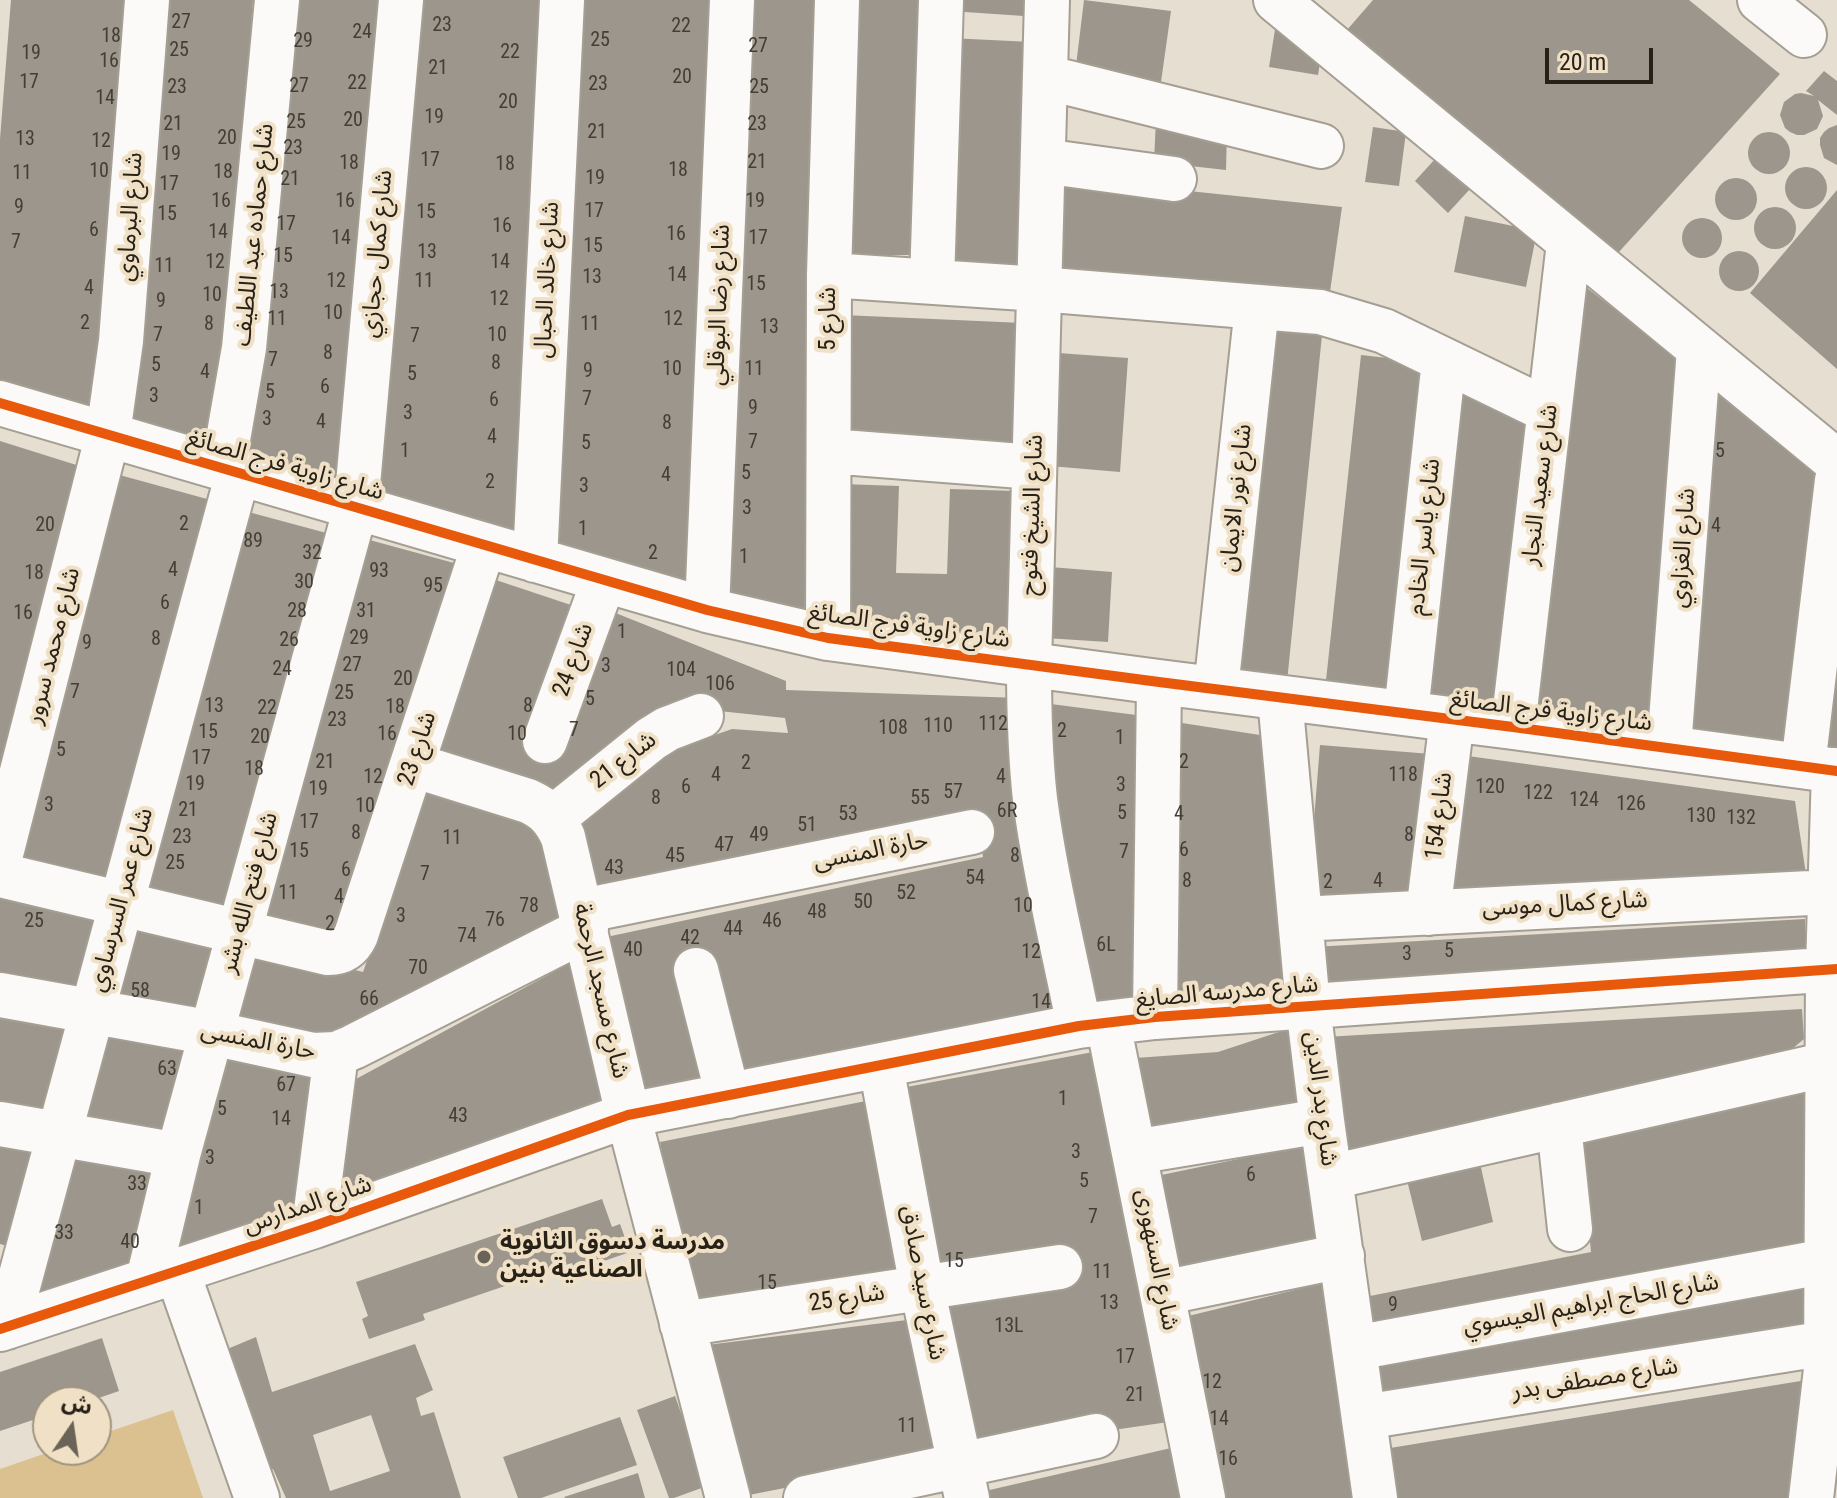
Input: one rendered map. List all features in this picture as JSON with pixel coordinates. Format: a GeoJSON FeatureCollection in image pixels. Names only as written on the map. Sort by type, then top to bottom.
{"type":"FeatureCollection","features":[{"type":"Feature","properties":{"kind":"street","name":"شارع البرماوي"},"geometry":{"type":"LineString","coordinates":[[108,434],[121,341],[147,0]]}},
{"type":"Feature","properties":{"kind":"street","name":"شارع حماده عبد اللطيف"},"geometry":{"type":"LineString","coordinates":[[231,470],[277,0]]}},
{"type":"Feature","properties":{"kind":"street","name":"شارع كمال حجازي"},"geometry":{"type":"LineString","coordinates":[[356,507],[401,0]]}},
{"type":"Feature","properties":{"kind":"street","name":"شارع خالد الحبال"},"geometry":{"type":"LineString","coordinates":[[535,560],[562,0]]}},
{"type":"Feature","properties":{"kind":"street","name":"شارع رضا البوقلي"},"geometry":{"type":"LineString","coordinates":[[707,610],[732,0]]}},
{"type":"Feature","properties":{"kind":"street","name":"شارع 5"},"geometry":{"type":"LineString","coordinates":[[828,638],[829,275],[837,0]]}},
{"type":"Feature","properties":{"kind":"street"},"geometry":{"type":"LineString","coordinates":[[932,282],[941,0]]}},
{"type":"Feature","properties":{"kind":"street","name":"شارع الشيخ فتوح"},"geometry":{"type":"LineString","coordinates":[[1047,0],[1029,665],[1030,731],[1035,797],[1046,862],[1094,1024]]}},
{"type":"Feature","properties":{"kind":"street"},"geometry":{"type":"LineString","coordinates":[[1276,0],[1837,462]]}},
{"type":"Feature","properties":{"kind":"street"},"geometry":{"type":"LineString","coordinates":[[1760,0],[1804,35]]}},
{"type":"Feature","properties":{"kind":"street"},"geometry":{"type":"LineString","coordinates":[[1045,77],[1321,146]]}},
{"type":"Feature","properties":{"kind":"street"},"geometry":{"type":"LineString","coordinates":[[1043,161],[1174,179]]}},
{"type":"Feature","properties":{"kind":"street","name":"شارع سعيد النجار"},"geometry":{"type":"LineString","coordinates":[[1513,727],[1569,243]]}},
{"type":"Feature","properties":{"kind":"street"},"geometry":{"type":"LineString","coordinates":[[829,275],[1320,312],[1384,331],[1549,411]]}},
{"type":"Feature","properties":{"kind":"street","name":"شارع نور الايمان"},"geometry":{"type":"LineString","coordinates":[[1216,689],[1257,307]]}},
{"type":"Feature","properties":{"kind":"street","name":"شارع الغزاوي"},"geometry":{"type":"LineString","coordinates":[[1669,747],[1699,349]]}},
{"type":"Feature","properties":{"kind":"street","name":"شارع ياسر الخادم"},"geometry":{"type":"LineString","coordinates":[[1406,713],[1444,360]]}},
{"type":"Feature","properties":{"kind":"street","name":"شارع زاوية فرج الصائغ"},"geometry":{"type":"LineString","coordinates":[[0,403],[707,610],[828,638],[1825,769]]}},
{"type":"Feature","properties":{"kind":"street","name":"شارع محمد سرور"},"geometry":{"type":"LineString","coordinates":[[0,858],[108,434]]}},
{"type":"Feature","properties":{"kind":"street"},"geometry":{"type":"LineString","coordinates":[[829,451],[1034,467]]}},
{"type":"Feature","properties":{"kind":"street","name":"شارع عمر السرساوي"},"geometry":{"type":"LineString","coordinates":[[3,1328],[12,1265],[59,1134],[231,470]]}},
{"type":"Feature","properties":{"kind":"street"},"geometry":{"type":"LineString","coordinates":[[1811,1498],[1830,1361],[1828,1064],[1833,969],[1825,769],[1837,480]]}},
{"type":"Feature","properties":{"kind":"street","name":"شارع فتح الله بشر"},"geometry":{"type":"LineString","coordinates":[[162,1276],[178,1155],[356,507]]}},
{"type":"Feature","properties":{"kind":"street","name":"شارع 23"},"geometry":{"type":"LineString","coordinates":[[240,932],[328,953],[338,953],[352,944],[484,545]]}},
{"type":"Feature","properties":{"kind":"street","name":"شارع 24"},"geometry":{"type":"LineString","coordinates":[[545,741],[604,580]]}},
{"type":"Feature","properties":{"kind":"street"},"geometry":{"type":"LineString","coordinates":[[1155,1017],[1159,682]]}},
{"type":"Feature","properties":{"kind":"street","name":"شارع بدر الدين"},"geometry":{"type":"LineString","coordinates":[[1280,698],[1308,1006],[1375,1498]]}},
{"type":"Feature","properties":{"kind":"street","name":"شارع 21"},"geometry":{"type":"LineString","coordinates":[[553,818],[651,739],[701,716]]}},
{"type":"Feature","properties":{"kind":"street","name":"شارع 154"},"geometry":{"type":"LineString","coordinates":[[1428,913],[1452,719]]}},
{"type":"Feature","properties":{"kind":"street"},"geometry":{"type":"LineString","coordinates":[[413,765],[528,801],[553,818]]}},
{"type":"Feature","properties":{"kind":"street","name":"شارع مسجد الرحمة"},"geometry":{"type":"LineString","coordinates":[[553,818],[563,837],[628,1115],[728,1498]]}},
{"type":"Feature","properties":{"kind":"street","name":"حارة المنسى"},"geometry":{"type":"LineString","coordinates":[[0,995],[212,1033],[313,1055],[336,1054],[584,920],[972,832]]}},
{"type":"Feature","properties":{"kind":"street"},"geometry":{"type":"LineString","coordinates":[[0,875],[240,932]]}},
{"type":"Feature","properties":{"kind":"street","name":"شارع كمال موسى"},"geometry":{"type":"LineString","coordinates":[[1300,919],[1830,892]]}},
{"type":"Feature","properties":{"kind":"street","name":"شارع مدرسه الصايغ"},"geometry":{"type":"LineString","coordinates":[[628,1115],[1094,1024],[1155,1017],[1833,969]]}},
{"type":"Feature","properties":{"kind":"street"},"geometry":{"type":"LineString","coordinates":[[696,970],[728,1096]]}},
{"type":"Feature","properties":{"kind":"street","name":"شارع السنهورى"},"geometry":{"type":"LineString","coordinates":[[1094,1024],[1134,1152],[1203,1498]]}},
{"type":"Feature","properties":{"kind":"street"},"geometry":{"type":"LineString","coordinates":[[314,1226],[336,1054]]}},
{"type":"Feature","properties":{"kind":"street"},"geometry":{"type":"LineString","coordinates":[[1331,1177],[1828,1064]]}},
{"type":"Feature","properties":{"kind":"street","name":"شارع سيد صادق"},"geometry":{"type":"LineString","coordinates":[[881,1066],[922,1287],[964,1481]]}},
{"type":"Feature","properties":{"kind":"street","name":"شارع المدارس"},"geometry":{"type":"LineString","coordinates":[[3,1328],[314,1226],[628,1115]]}},
{"type":"Feature","properties":{"kind":"street"},"geometry":{"type":"LineString","coordinates":[[1134,1152],[1322,1121]]}},
{"type":"Feature","properties":{"kind":"street"},"geometry":{"type":"LineString","coordinates":[[0,1124],[178,1155]]}},
{"type":"Feature","properties":{"kind":"street"},"geometry":{"type":"LineString","coordinates":[[1559,1125],[1570,1229]]}},
{"type":"Feature","properties":{"kind":"street","name":"شارع الحاج ابراهيم العيسوي"},"geometry":{"type":"LineString","coordinates":[[1355,1348],[1830,1253]]}},
{"type":"Feature","properties":{"kind":"street"},"geometry":{"type":"LineString","coordinates":[[1162,1293],[1342,1256]]}},
{"type":"Feature","properties":{"kind":"street","name":"شارع 25"},"geometry":{"type":"LineString","coordinates":[[682,1324],[1060,1267]]}},
{"type":"Feature","properties":{"kind":"street"},"geometry":{"type":"LineString","coordinates":[[162,1276],[257,1498]]}},
{"type":"Feature","properties":{"kind":"street","name":"شارع مصطفى بدر"},"geometry":{"type":"LineString","coordinates":[[1364,1417],[1830,1361]]}},
{"type":"Feature","properties":{"kind":"street"},"geometry":{"type":"LineString","coordinates":[[806,1498],[964,1481],[1096,1436]]}},
{"type":"Feature","properties":{"kind":"shaded area"},"geometry":{"type":"Polygon","coordinates":[[[173,1410],[203,1498],[0,1498],[0,1469],[32,1458],[32,1466],[112,1466],[112,1431],[173,1410]]]}},
{"type":"Feature","properties":{"kind":"building"},"geometry":{"type":"Polygon","coordinates":[[[11,0],[134,0],[101,417],[0,382],[0,139],[11,0]]]}},
{"type":"Feature","properties":{"kind":"building"},"geometry":{"type":"Polygon","coordinates":[[[160,0],[253,0],[217,453],[123,425],[160,0]]]}},
{"type":"Feature","properties":{"kind":"building"},"geometry":{"type":"Polygon","coordinates":[[[285,0],[385,0],[341,479],[244,455],[285,0]]]}},
{"type":"Feature","properties":{"kind":"building"},"geometry":{"type":"Polygon","coordinates":[[[417,0],[550,0],[530,537],[379,491],[417,0]]]}},
{"type":"Feature","properties":{"kind":"building"},"geometry":{"type":"Polygon","coordinates":[[[574,0],[722,0],[689,598],[556,548],[574,0]]]}},
{"type":"Feature","properties":{"kind":"building"},"geometry":{"type":"Polygon","coordinates":[[[745,0],[815,0],[815,630],[713,606],[745,0]]]}},
{"type":"Feature","properties":{"kind":"building"},"geometry":{"type":"Polygon","coordinates":[[[847,0],[924,0],[921,255],[843,255],[847,0]]]}},
{"type":"Feature","properties":{"kind":"building"},"geometry":{"type":"Polygon","coordinates":[[[950,0],[1040,0],[1039,17],[950,11],[950,0]]]}},
{"type":"Feature","properties":{"kind":"building"},"geometry":{"type":"Polygon","coordinates":[[[1084,0],[1171,11],[1159,96],[1075,74],[1084,0]]]}},
{"type":"Feature","properties":{"kind":"building"},"geometry":{"type":"Polygon","coordinates":[[[1373,0],[1689,0],[1780,74],[1609,263],[1340,38],[1373,0]]]}},
{"type":"Feature","properties":{"kind":"building"},"geometry":{"type":"Polygon","coordinates":[[[1277,17],[1322,50],[1318,75],[1269,67],[1277,17]]]}},
{"type":"Feature","properties":{"kind":"building"},"geometry":{"type":"Polygon","coordinates":[[[949,38],[1032,42],[1022,277],[939,273],[949,38]]]}},
{"type":"Feature","properties":{"kind":"building"},"geometry":{"type":"Polygon","coordinates":[[[1824,71],[1837,81],[1837,115],[1818,100],[1823,116],[1817,129],[1804,135],[1790,132],[1780,115],[1784,102],[1795,94],[1814,96],[1806,91],[1824,71]]]}},
{"type":"Feature","properties":{"kind":"building"},"geometry":{"type":"Polygon","coordinates":[[[1156,118],[1227,128],[1226,170],[1154,162],[1156,118]]]}},
{"type":"Feature","properties":{"kind":"building"},"geometry":{"type":"Polygon","coordinates":[[[1837,125],[1837,165],[1824,158],[1820,138],[1829,128],[1837,125]]]}},
{"type":"Feature","properties":{"kind":"building"},"geometry":{"type":"Polygon","coordinates":[[[1373,127],[1406,132],[1399,186],[1365,182],[1373,127]]]}},
{"type":"Feature","properties":{"kind":"building"},"geometry":{"type":"Polygon","coordinates":[[[1769,132],[1784,138],[1790,153],[1784,168],[1769,174],[1754,168],[1748,153],[1754,138],[1769,132]]]}},
{"type":"Feature","properties":{"kind":"building"},"geometry":{"type":"Polygon","coordinates":[[[1436,158],[1470,189],[1448,213],[1415,181],[1436,158]]]}},
{"type":"Feature","properties":{"kind":"building"},"geometry":{"type":"Polygon","coordinates":[[[1806,167],[1821,173],[1827,188],[1821,203],[1806,209],[1791,203],[1785,188],[1791,173],[1806,167]]]}},
{"type":"Feature","properties":{"kind":"building"},"geometry":{"type":"Polygon","coordinates":[[[1064,178],[1342,207],[1329,299],[1055,277],[1064,178]]]}},
{"type":"Feature","properties":{"kind":"building"},"geometry":{"type":"Polygon","coordinates":[[[1736,178],[1751,184],[1757,199],[1751,214],[1736,220],[1721,214],[1715,199],[1721,184],[1736,178]]]}},
{"type":"Feature","properties":{"kind":"building"},"geometry":{"type":"Polygon","coordinates":[[[1837,190],[1837,369],[1750,293],[1837,190]]]}},
{"type":"Feature","properties":{"kind":"building"},"geometry":{"type":"Polygon","coordinates":[[[1775,207],[1790,213],[1796,228],[1790,243],[1775,249],[1760,243],[1754,228],[1760,213],[1775,207]]]}},
{"type":"Feature","properties":{"kind":"building"},"geometry":{"type":"Polygon","coordinates":[[[1465,216],[1537,231],[1526,287],[1454,272],[1465,216]]]}},
{"type":"Feature","properties":{"kind":"building"},"geometry":{"type":"Polygon","coordinates":[[[1702,218],[1716,224],[1722,238],[1716,252],[1702,258],[1688,252],[1682,238],[1688,224],[1702,218]]]}},
{"type":"Feature","properties":{"kind":"building"},"geometry":{"type":"Polygon","coordinates":[[[1739,251],[1753,257],[1759,271],[1753,285],[1739,291],[1725,285],[1719,271],[1725,257],[1739,251]]]}},
{"type":"Feature","properties":{"kind":"building"},"geometry":{"type":"Polygon","coordinates":[[[1569,274],[1679,359],[1668,733],[1535,724],[1569,274]]]}},
{"type":"Feature","properties":{"kind":"building"},"geometry":{"type":"Polygon","coordinates":[[[843,315],[1023,323],[1018,458],[836,444],[843,315]]]}},
{"type":"Feature","properties":{"kind":"building"},"geometry":{"type":"Polygon","coordinates":[[[1261,329],[1322,335],[1287,682],[1229,676],[1261,329]]]}},
{"type":"Feature","properties":{"kind":"building"},"geometry":{"type":"Polygon","coordinates":[[[1058,353],[1128,358],[1120,472],[1050,466],[1058,353]]]}},
{"type":"Feature","properties":{"kind":"building"},"geometry":{"type":"Polygon","coordinates":[[[1361,355],[1432,363],[1396,707],[1324,699],[1361,355]]]}},
{"type":"Feature","properties":{"kind":"building"},"geometry":{"type":"Polygon","coordinates":[[[1460,373],[1527,407],[1501,719],[1421,712],[1460,373]]]}},
{"type":"Feature","properties":{"kind":"building"},"geometry":{"type":"Polygon","coordinates":[[[1709,377],[1826,470],[1790,748],[1692,737],[1709,377]]]}},
{"type":"Feature","properties":{"kind":"building"},"geometry":{"type":"Polygon","coordinates":[[[0,441],[86,468],[0,782],[0,441]]]}},
{"type":"Feature","properties":{"kind":"building"},"geometry":{"type":"Polygon","coordinates":[[[116,474],[207,499],[104,885],[11,862],[116,474]]]}},
{"type":"Feature","properties":{"kind":"building"},"geometry":{"type":"Polygon","coordinates":[[[842,484],[899,486],[896,573],[947,574],[950,489],[1016,491],[1012,640],[841,633],[842,484]]]}},
{"type":"Feature","properties":{"kind":"building"},"geometry":{"type":"Polygon","coordinates":[[[230,507],[345,538],[235,919],[135,894],[230,507]]]}},
{"type":"Feature","properties":{"kind":"building"},"geometry":{"type":"Polygon","coordinates":[[[366,539],[465,566],[340,945],[257,931],[366,539]]]}},
{"type":"Feature","properties":{"kind":"building"},"geometry":{"type":"Polygon","coordinates":[[[1050,567],[1112,572],[1108,642],[1045,638],[1050,567]]]}},
{"type":"Feature","properties":{"kind":"building"},"geometry":{"type":"Polygon","coordinates":[[[493,579],[583,609],[603,608],[786,681],[786,690],[1020,698],[1063,1015],[634,1100],[597,939],[983,857],[978,823],[589,898],[568,823],[669,751],[732,729],[788,733],[785,718],[719,711],[555,799],[436,762],[493,579]]]}},
{"type":"Feature","properties":{"kind":"building"},"geometry":{"type":"Polygon","coordinates":[[[1837,631],[1837,759],[1823,755],[1837,631]]]}},
{"type":"Feature","properties":{"kind":"building"},"geometry":{"type":"Polygon","coordinates":[[[1043,703],[1144,716],[1147,1006],[1081,1016],[1043,703]]]}},
{"type":"Feature","properties":{"kind":"building"},"geometry":{"type":"Polygon","coordinates":[[[1169,721],[1273,737],[1295,992],[1171,1001],[1169,721]]]}},
{"type":"Feature","properties":{"kind":"building"},"geometry":{"type":"Polygon","coordinates":[[[1320,745],[1443,755],[1421,902],[1307,908],[1320,745]]]}},
{"type":"Feature","properties":{"kind":"building"},"geometry":{"type":"Polygon","coordinates":[[[1468,756],[1795,801],[1807,881],[1443,901],[1468,756]]]}},
{"type":"Feature","properties":{"kind":"building"},"geometry":{"type":"Polygon","coordinates":[[[428,788],[520,818],[549,833],[577,928],[339,1045],[229,1034],[251,944],[363,972],[428,788]]]}},
{"type":"Feature","properties":{"kind":"building"},"geometry":{"type":"Polygon","coordinates":[[[0,894],[105,920],[84,997],[0,980],[0,894]]]}},
{"type":"Feature","properties":{"kind":"building"},"geometry":{"type":"Polygon","coordinates":[[[1805,919],[1806,966],[1317,991],[1313,947],[1805,919]]]}},
{"type":"Feature","properties":{"kind":"building"},"geometry":{"type":"Polygon","coordinates":[[[131,925],[227,947],[203,1026],[110,1009],[131,925]]]}},
{"type":"Feature","properties":{"kind":"building"},"geometry":{"type":"Polygon","coordinates":[[[585,955],[621,1105],[346,1202],[337,1173],[356,1079],[585,955]]]}},
{"type":"Feature","properties":{"kind":"building"},"geometry":{"type":"Polygon","coordinates":[[[1802,1009],[1804,1039],[1781,1058],[1345,1165],[1325,1037],[1802,1009]]]}},
{"type":"Feature","properties":{"kind":"building"},"geometry":{"type":"Polygon","coordinates":[[[0,1017],[76,1031],[54,1120],[0,1111],[0,1017]]]}},
{"type":"Feature","properties":{"kind":"building"},"geometry":{"type":"Polygon","coordinates":[[[1297,1026],[1313,1116],[1142,1150],[1122,1059],[1218,1052],[1297,1026]]]}},
{"type":"Feature","properties":{"kind":"building"},"geometry":{"type":"Polygon","coordinates":[[[99,1033],[204,1053],[175,1152],[71,1136],[99,1033]]]}},
{"type":"Feature","properties":{"kind":"building"},"geometry":{"type":"Polygon","coordinates":[[[1093,1052],[1175,1421],[970,1451],[901,1088],[1093,1052]]]}},
{"type":"Feature","properties":{"kind":"building"},"geometry":{"type":"Polygon","coordinates":[[[222,1057],[316,1076],[292,1220],[173,1252],[222,1057]]]}},
{"type":"Feature","properties":{"kind":"building"},"geometry":{"type":"Polygon","coordinates":[[[1805,1086],[1813,1250],[1367,1335],[1360,1298],[1591,1252],[1580,1135],[1805,1086]]]}},
{"type":"Feature","properties":{"kind":"building"},"geometry":{"type":"Polygon","coordinates":[[[871,1100],[910,1278],[691,1313],[660,1142],[871,1100]]]}},
{"type":"Feature","properties":{"kind":"building"},"geometry":{"type":"Polygon","coordinates":[[[1315,1143],[1329,1248],[1169,1282],[1147,1178],[1315,1143]]]}},
{"type":"Feature","properties":{"kind":"building"},"geometry":{"type":"Polygon","coordinates":[[[0,1146],[42,1153],[18,1249],[0,1244],[0,1146]]]}},
{"type":"Feature","properties":{"kind":"building"},"geometry":{"type":"Polygon","coordinates":[[[65,1156],[170,1172],[151,1265],[30,1297],[65,1156]]]}},
{"type":"Feature","properties":{"kind":"building"},"geometry":{"type":"Polygon","coordinates":[[[1480,1163],[1493,1222],[1422,1241],[1407,1180],[1480,1163]]]}},
{"type":"Feature","properties":{"kind":"building"},"geometry":{"type":"Polygon","coordinates":[[[602,1199],[612,1227],[620,1224],[630,1252],[575,1271],[572,1263],[423,1314],[425,1320],[369,1339],[362,1319],[368,1316],[356,1282],[602,1199]]]}},
{"type":"Feature","properties":{"kind":"building"},"geometry":{"type":"Polygon","coordinates":[[[1336,1280],[1359,1498],[1218,1498],[1180,1318],[1336,1280]]]}},
{"type":"Feature","properties":{"kind":"building"},"geometry":{"type":"Polygon","coordinates":[[[1813,1280],[1814,1336],[1383,1406],[1376,1361],[1813,1280]]]}},
{"type":"Feature","properties":{"kind":"building"},"geometry":{"type":"Polygon","coordinates":[[[923,1318],[947,1456],[749,1495],[707,1345],[923,1318]]]}},
{"type":"Feature","properties":{"kind":"building"},"geometry":{"type":"Polygon","coordinates":[[[256,1337],[272,1392],[415,1344],[433,1390],[416,1398],[421,1416],[434,1412],[461,1498],[286,1498],[273,1469],[263,1471],[225,1350],[256,1337]],[[371,1415],[313,1435],[330,1491],[390,1471],[371,1415]]]}},
{"type":"Feature","properties":{"kind":"building"},"geometry":{"type":"Polygon","coordinates":[[[102,1338],[119,1391],[112,1393],[112,1386],[32,1386],[32,1420],[0,1431],[0,1372],[102,1338]]]}},
{"type":"Feature","properties":{"kind":"building"},"geometry":{"type":"Polygon","coordinates":[[[1819,1378],[1804,1498],[1390,1498],[1384,1449],[1819,1378]]]}},
{"type":"Feature","properties":{"kind":"building"},"geometry":{"type":"Polygon","coordinates":[[[675,1396],[707,1486],[669,1498],[637,1410],[675,1396]]]}},
{"type":"Feature","properties":{"kind":"building"},"geometry":{"type":"Polygon","coordinates":[[[620,1417],[637,1465],[541,1498],[518,1498],[503,1457],[620,1417]]]}},
{"type":"Feature","properties":{"kind":"building"},"geometry":{"type":"Polygon","coordinates":[[[1184,1445],[1194,1498],[983,1498],[981,1492],[1184,1445]]]}},
{"type":"Feature","properties":{"kind":"building"},"geometry":{"type":"Polygon","coordinates":[[[638,1473],[645,1498],[564,1497],[638,1473]]]}},
{"type":"Feature","properties":{"kind":"cycle path"},"geometry":{"type":"LineString","coordinates":[[0,403],[707,610],[828,638],[1837,771]]}},
{"type":"Feature","properties":{"kind":"cycle path"},"geometry":{"type":"LineString","coordinates":[[0,1329],[314,1226],[628,1115],[1079,1026],[1155,1017],[1837,969]]}},
{"type":"Feature","properties":{"kind":"place","name":"مدرسة دسوق الثانوية الصناعية بنين"},"geometry":{"type":"Point","coordinates":[484,1257]}}]}
